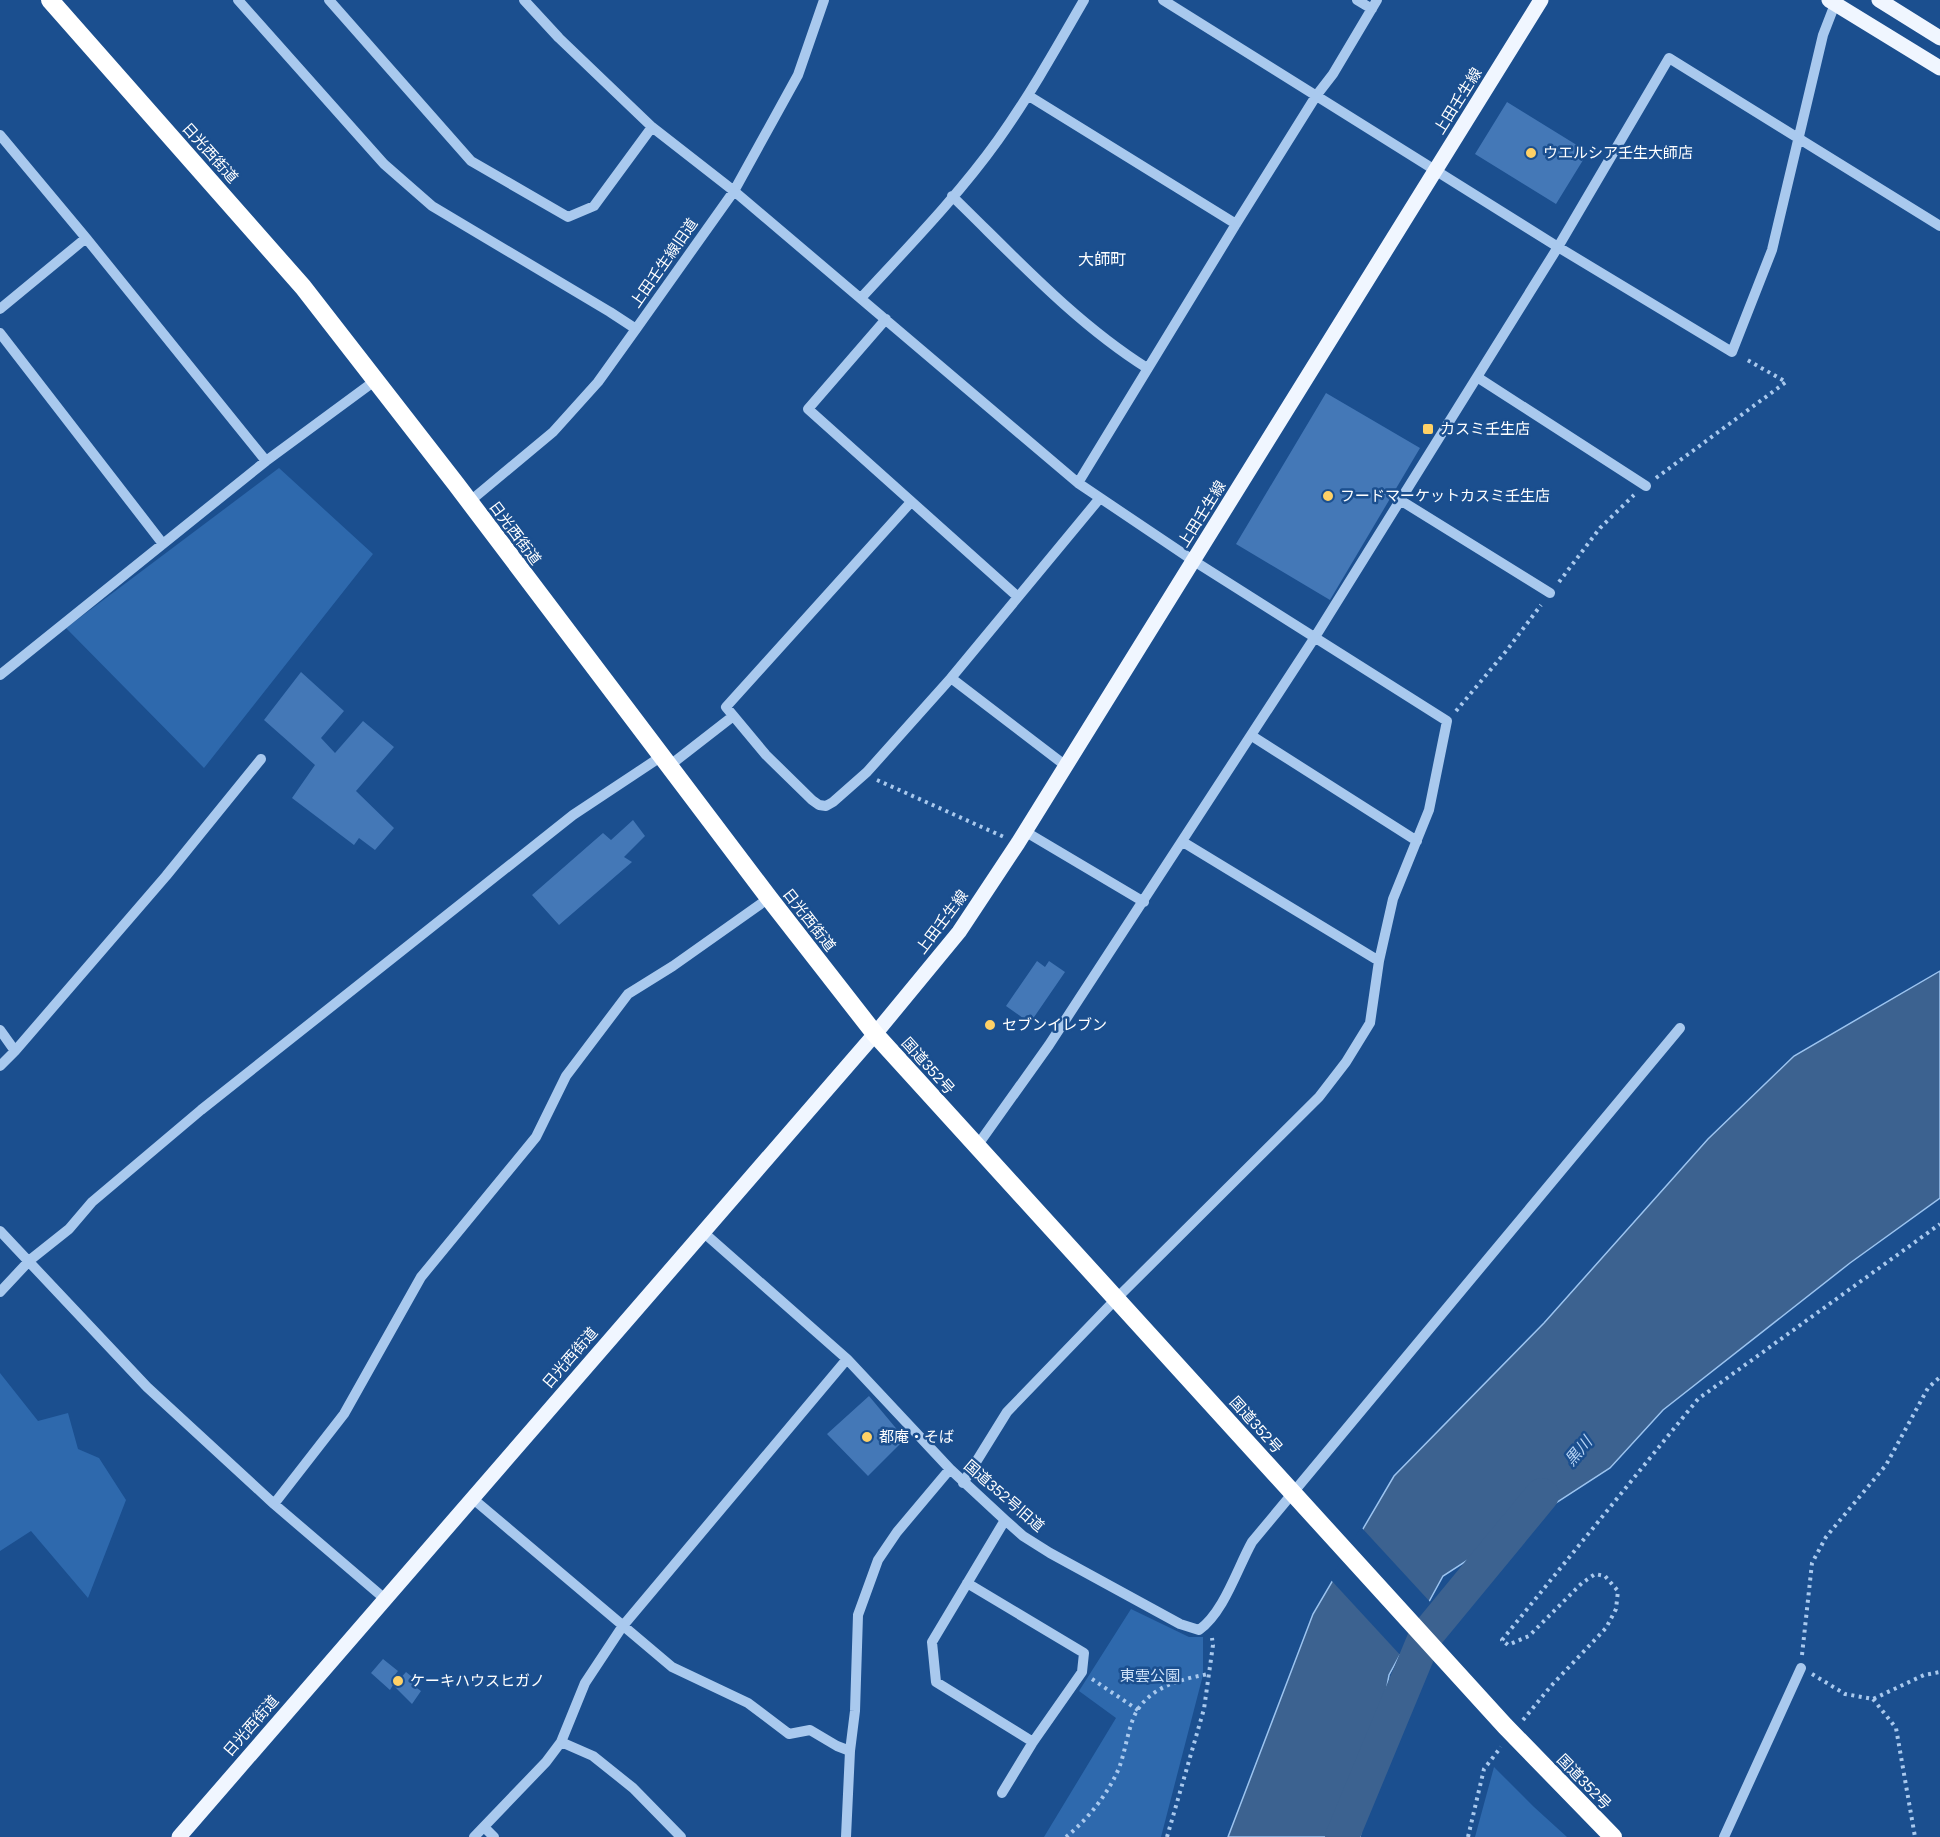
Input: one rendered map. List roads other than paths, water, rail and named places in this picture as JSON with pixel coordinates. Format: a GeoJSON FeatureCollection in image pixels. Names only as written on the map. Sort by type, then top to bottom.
{"type":"FeatureCollection","features":[{"type":"Feature","properties":{"kind":"highway","name":"日光西街道"},"geometry":{"type":"LineString","coordinates":[[50,0],[287,269],[376,380],[875,1034]]}},
{"type":"Feature","properties":{"kind":"highway","name":"国道352号"},"geometry":{"type":"LineString","coordinates":[[875,1034],[1508,1730],[1613,1837]]}},
{"type":"Feature","properties":{"kind":"main road","name":"上田壬生線"},"geometry":{"type":"LineString","coordinates":[[875,1034],[958,932],[1022,837],[1541,0]]}},
{"type":"Feature","properties":{"kind":"main road"},"geometry":{"type":"LineString","coordinates":[[1879,0],[1940,38]]}},
{"type":"Feature","properties":{"kind":"main road"},"geometry":{"type":"LineString","coordinates":[[1832,2],[1940,68]]}},
{"type":"Feature","properties":{"kind":"main road","name":"日光西街道"},"geometry":{"type":"LineString","coordinates":[[179,1837],[875,1034]]}},
{"type":"Feature","properties":{"kind":"street"},"geometry":{"type":"LineString","coordinates":[[329,0],[471,161],[568,217],[594,206],[651,127]]}},
{"type":"Feature","properties":{"kind":"street"},"geometry":{"type":"LineString","coordinates":[[524,0],[559,38],[651,127],[734,191],[1078,483],[1194,561],[1448,721],[1429,810],[1393,899],[1379,961],[1370,1023],[1346,1062],[1319,1097],[1116,1299],[1007,1412],[963,1483]]}},
{"type":"Feature","properties":{"kind":"street","name":"上田壬生線旧道"},"geometry":{"type":"LineString","coordinates":[[469,502],[553,432],[598,382],[734,191],[798,75],[824,0]]}},
{"type":"Feature","properties":{"kind":"street"},"geometry":{"type":"LineString","coordinates":[[861,298],[997,142],[1029,96],[1084,0]]}},
{"type":"Feature","properties":{"kind":"street"},"geometry":{"type":"LineString","coordinates":[[1163,0],[1558,247],[1732,352],[1772,250],[1797,139],[1832,2]]}},
{"type":"Feature","properties":{"kind":"street"},"geometry":{"type":"LineString","coordinates":[[1078,483],[1236,224],[1316,96],[1333,74],[1374,5],[1357,0]]}},
{"type":"Feature","properties":{"kind":"street"},"geometry":{"type":"LineString","coordinates":[[242,1],[384,164],[432,206],[636,329]]}},
{"type":"Feature","properties":{"kind":"street"},"geometry":{"type":"LineString","coordinates":[[977,1146],[1049,1045],[1144,902],[1315,637],[1558,247],[1669,58],[1940,226]]}},
{"type":"Feature","properties":{"kind":"street"},"geometry":{"type":"LineString","coordinates":[[1029,96],[1236,224]]}},
{"type":"Feature","properties":{"kind":"street"},"geometry":{"type":"LineString","coordinates":[[0,135],[266,461]]}},
{"type":"Feature","properties":{"kind":"street"},"geometry":{"type":"LineString","coordinates":[[952,196],[1082,320],[1115,348],[1148,368]]}},
{"type":"Feature","properties":{"kind":"street"},"geometry":{"type":"LineString","coordinates":[[0,309],[86,238]]}},
{"type":"Feature","properties":{"kind":"street"},"geometry":{"type":"LineString","coordinates":[[886,319],[808,409],[1018,597]]}},
{"type":"Feature","properties":{"kind":"street"},"geometry":{"type":"LineString","coordinates":[[0,333],[163,544]]}},
{"type":"Feature","properties":{"kind":"street"},"geometry":{"type":"LineString","coordinates":[[1478,376],[1646,486]]}},
{"type":"Feature","properties":{"kind":"street"},"geometry":{"type":"LineString","coordinates":[[0,675],[266,461],[376,380]]}},
{"type":"Feature","properties":{"kind":"street"},"geometry":{"type":"LineString","coordinates":[[911,502],[726,707],[766,755],[819,805],[826,806],[833,802],[867,772],[951,678],[1100,498]]}},
{"type":"Feature","properties":{"kind":"street"},"geometry":{"type":"LineString","coordinates":[[1400,500],[1550,593]]}},
{"type":"Feature","properties":{"kind":"street"},"geometry":{"type":"LineString","coordinates":[[951,678],[1066,766]]}},
{"type":"Feature","properties":{"kind":"street"},"geometry":{"type":"LineString","coordinates":[[0,1292],[30,1260],[69,1229],[92,1202],[201,1110],[573,815],[665,761],[732,717]]}},
{"type":"Feature","properties":{"kind":"street"},"geometry":{"type":"LineString","coordinates":[[1252,736],[1417,841]]}},
{"type":"Feature","properties":{"kind":"street"},"geometry":{"type":"LineString","coordinates":[[0,1066],[166,876],[261,759]]}},
{"type":"Feature","properties":{"kind":"street"},"geometry":{"type":"LineString","coordinates":[[1022,837],[1144,902]]}},
{"type":"Feature","properties":{"kind":"street"},"geometry":{"type":"LineString","coordinates":[[1183,842],[1379,961]]}},
{"type":"Feature","properties":{"kind":"street"},"geometry":{"type":"LineString","coordinates":[[274,1504],[344,1414],[421,1277],[536,1137],[566,1076],[628,994],[673,966],[769,898]]}},
{"type":"Feature","properties":{"kind":"street"},"geometry":{"type":"LineString","coordinates":[[1293,1492],[1680,1028]]}},
{"type":"Feature","properties":{"kind":"street"},"geometry":{"type":"LineString","coordinates":[[0,1030],[15,1051]]}},
{"type":"Feature","properties":{"kind":"street"},"geometry":{"type":"LineString","coordinates":[[0,1231],[30,1260],[147,1387],[274,1504],[385,1599]]}},
{"type":"Feature","properties":{"kind":"street","name":"国道352号旧道"},"geometry":{"type":"LineString","coordinates":[[703,1232],[847,1359],[963,1483],[1023,1536],[1180,1624],[1199,1630],[1210,1622],[1252,1542],[1293,1492]]}},
{"type":"Feature","properties":{"kind":"street"},"geometry":{"type":"LineString","coordinates":[[474,1837],[546,1762],[561,1742],[585,1683],[622,1627],[847,1359]]}},
{"type":"Feature","properties":{"kind":"street"},"geometry":{"type":"LineString","coordinates":[[846,1837],[850,1751],[855,1711],[858,1615],[878,1560],[897,1532],[950,1469]]}},
{"type":"Feature","properties":{"kind":"street"},"geometry":{"type":"LineString","coordinates":[[472,1498],[672,1667],[748,1703],[789,1734],[810,1730],[850,1751]]}},
{"type":"Feature","properties":{"kind":"street"},"geometry":{"type":"LineString","coordinates":[[1005,1520],[932,1642],[936,1682],[1033,1742]]}},
{"type":"Feature","properties":{"kind":"street"},"geometry":{"type":"LineString","coordinates":[[967,1583],[1084,1653],[1082,1672],[1033,1742],[1002,1794]]}},
{"type":"Feature","properties":{"kind":"street"},"geometry":{"type":"LineString","coordinates":[[1724,1837],[1801,1668]]}},
{"type":"Feature","properties":{"kind":"street"},"geometry":{"type":"LineString","coordinates":[[561,1742],[601,1762],[633,1788],[681,1837]]}},
{"type":"Feature","properties":{"kind":"street"},"geometry":{"type":"LineString","coordinates":[[484,1827],[494,1837]]}},
{"type":"Feature","properties":{"kind":"water"},"geometry":{"type":"Polygon","coordinates":[[[1940,971],[1940,1198],[1850,1263],[1663,1410],[1610,1468],[1443,1576],[1389,1675],[1360,1837],[1228,1837],[1313,1614],[1394,1476],[1544,1323],[1708,1139],[1794,1056],[1940,971]]]}},
{"type":"Feature","properties":{"kind":"waterway","name":"黒川"},"geometry":{"type":"LineString","coordinates":[[1342,1837],[1425,1637],[1542,1495]]}},
{"type":"Feature","properties":{"kind":"place","name":"ウエルシア壬生大師店"},"geometry":{"type":"Point","coordinates":[1531,153]}},
{"type":"Feature","properties":{"kind":"place","name":"カスミ壬生店"},"geometry":{"type":"Point","coordinates":[1428,429]}},
{"type":"Feature","properties":{"kind":"place","name":"フードマーケットカスミ壬生店"},"geometry":{"type":"Point","coordinates":[1328,496]}},
{"type":"Feature","properties":{"kind":"place","name":"セブンイレブン"},"geometry":{"type":"Point","coordinates":[990,1025]}},
{"type":"Feature","properties":{"kind":"place","name":"都庵・そば"},"geometry":{"type":"Point","coordinates":[867,1437]}},
{"type":"Feature","properties":{"kind":"place","name":"ケーキハウスヒガノ"},"geometry":{"type":"Point","coordinates":[398,1681]}},
{"type":"Feature","properties":{"kind":"district","name":"大師町"},"geometry":{"type":"Point","coordinates":[1102,259]}},
{"type":"Feature","properties":{"kind":"park label","name":"東雲公園"},"geometry":{"type":"Point","coordinates":[1150,1676]}}]}
